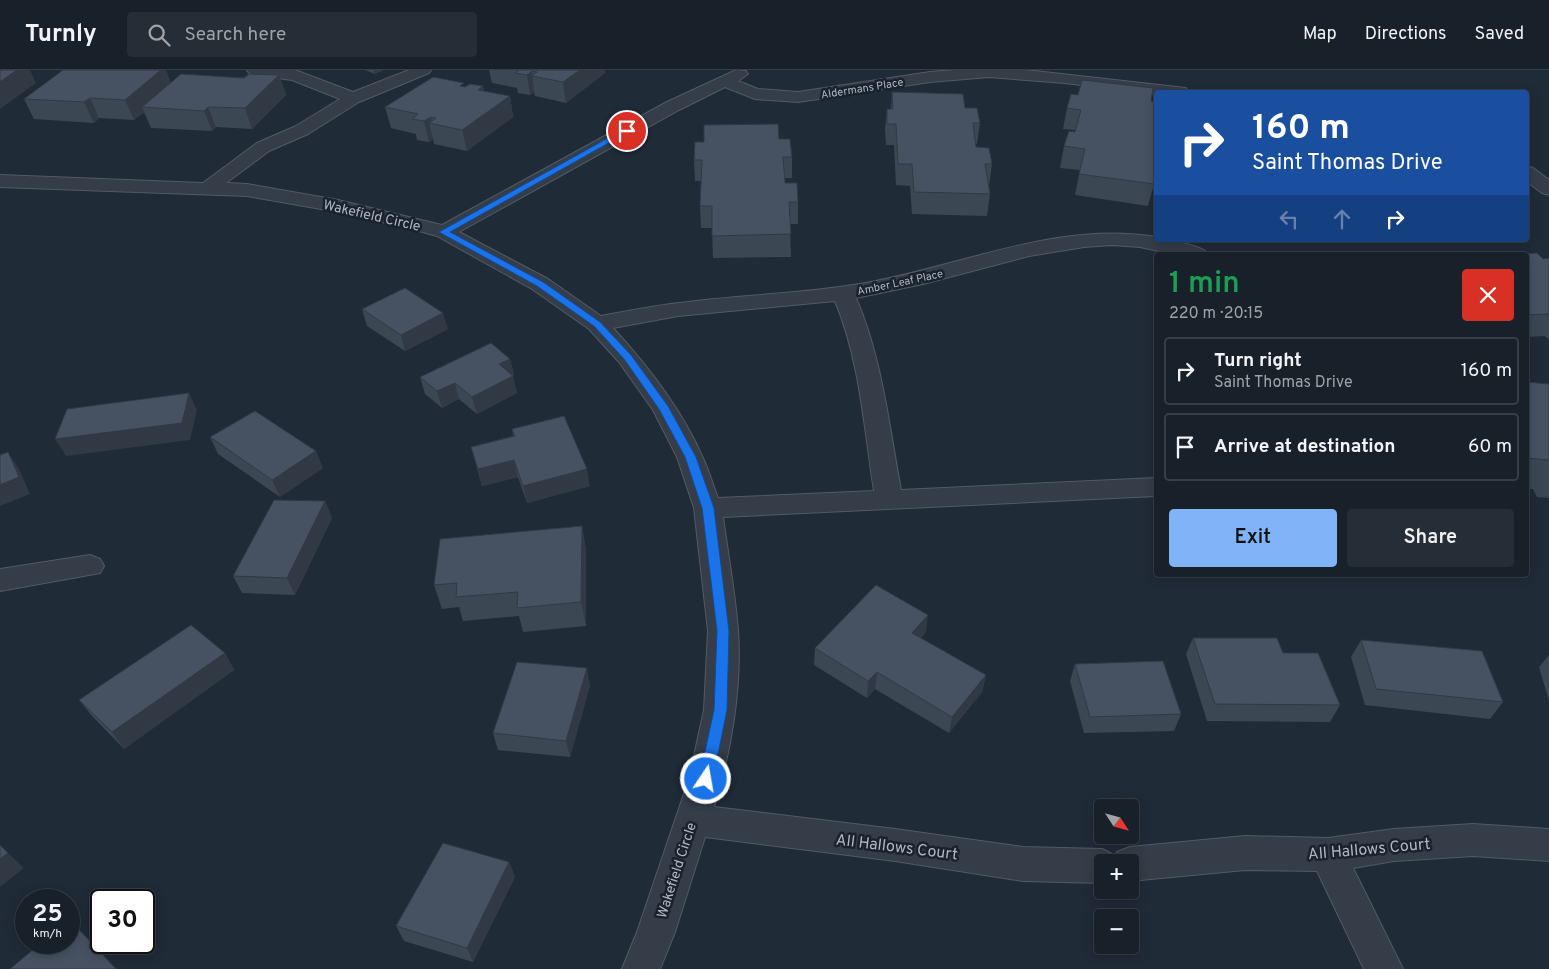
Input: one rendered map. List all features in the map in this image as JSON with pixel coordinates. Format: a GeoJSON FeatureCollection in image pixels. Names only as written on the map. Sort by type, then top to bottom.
{"type":"FeatureCollection","features":[{"type":"Feature","properties":{"kind":"street"},"geometry":{"type":"LineString","coordinates":[[255,70],[295,75],[353,98]]}},
{"type":"Feature","properties":{"kind":"street"},"geometry":{"type":"LineString","coordinates":[[209,187],[263,147],[302,130],[353,98],[423,70]]}},
{"type":"Feature","properties":{"kind":"street"},"geometry":{"type":"LineString","coordinates":[[444,232],[611,139],[747,70]]}},
{"type":"Feature","properties":{"kind":"street","name":"Aldermans Place"},"geometry":{"type":"LineString","coordinates":[[724,81],[761,95],[798,97],[947,75],[989,72],[1065,78],[1164,90]]}},
{"type":"Feature","properties":{"kind":"street"},"geometry":{"type":"LineString","coordinates":[[239,189],[259,170],[290,147],[302,130]]}},
{"type":"Feature","properties":{"kind":"street"},"geometry":{"type":"LineString","coordinates":[[1529,174],[1549,189]]}},
{"type":"Feature","properties":{"kind":"street","name":"Wakefield Circle"},"geometry":{"type":"LineString","coordinates":[[0,181],[239,189],[362,211],[444,232],[540,284],[597,324],[627,357],[664,408],[690,457],[708,508],[723,631],[720,710],[706,779],[656,932],[641,969]]}},
{"type":"Feature","properties":{"kind":"street","name":"Amber Leaf Place"},"geometry":{"type":"LineString","coordinates":[[597,324],[690,308],[843,294],[910,281],[1052,244],[1086,239],[1136,240],[1188,252]]}},
{"type":"Feature","properties":{"kind":"street"},"geometry":{"type":"LineString","coordinates":[[843,294],[856,322],[864,351],[889,500]]}},
{"type":"Feature","properties":{"kind":"street"},"geometry":{"type":"LineString","coordinates":[[708,508],[1154,487]]}},
{"type":"Feature","properties":{"kind":"street"},"geometry":{"type":"LineString","coordinates":[[0,580],[90,566]]}},
{"type":"Feature","properties":{"kind":"street","name":"All Hallows Court"},"geometry":{"type":"LineString","coordinates":[[692,820],[915,848],[1023,864],[1094,866]]}},
{"type":"Feature","properties":{"kind":"street","name":"All Hallows Court"},"geometry":{"type":"LineString","coordinates":[[1139,863],[1245,853],[1328,854],[1394,846],[1473,840],[1549,846]]}},
{"type":"Feature","properties":{"kind":"street"},"geometry":{"type":"LineString","coordinates":[[1328,854],[1384,969]]}},
{"type":"Feature","properties":{"kind":"building"},"geometry":{"type":"Polygon","coordinates":[[[0,70],[17,70],[0,82],[0,70]]]}},
{"type":"Feature","properties":{"kind":"building"},"geometry":{"type":"Polygon","coordinates":[[[63,70],[161,70],[125,100],[90,98],[84,102],[24,99],[63,70]]]}},
{"type":"Feature","properties":{"kind":"building"},"geometry":{"type":"Polygon","coordinates":[[[519,70],[580,70],[563,82],[532,76],[537,72],[532,71],[527,75],[515,73],[519,70]]]}},
{"type":"Feature","properties":{"kind":"building"},"geometry":{"type":"Polygon","coordinates":[[[181,74],[244,78],[249,74],[279,75],[245,108],[208,107],[204,111],[142,107],[181,74]]]}},
{"type":"Feature","properties":{"kind":"building"},"geometry":{"type":"Polygon","coordinates":[[[433,77],[464,83],[460,86],[465,87],[470,84],[483,86],[478,90],[510,96],[462,130],[429,123],[436,118],[431,117],[424,121],[412,119],[418,114],[385,107],[433,77]]]}},
{"type":"Feature","properties":{"kind":"building"},"geometry":{"type":"Polygon","coordinates":[[[1082,80],[1153,88],[1151,101],[1154,102],[1154,184],[1079,174],[1085,149],[1064,146],[1069,131],[1075,132],[1081,110],[1067,108],[1071,94],[1078,95],[1082,80]]]}},
{"type":"Feature","properties":{"kind":"building"},"geometry":{"type":"Polygon","coordinates":[[[892,92],[963,94],[965,108],[977,108],[980,123],[973,123],[976,147],[989,148],[992,164],[985,164],[990,194],[914,192],[912,164],[898,164],[896,124],[887,124],[887,109],[893,109],[892,92]]]}},
{"type":"Feature","properties":{"kind":"building"},"geometry":{"type":"Polygon","coordinates":[[[778,124],[779,139],[790,139],[792,157],[783,157],[785,183],[797,183],[798,202],[789,202],[791,234],[712,236],[712,206],[700,206],[702,160],[694,160],[695,142],[704,142],[704,125],[778,124]]]}},
{"type":"Feature","properties":{"kind":"building"},"geometry":{"type":"Polygon","coordinates":[[[1529,253],[1537,253],[1543,259],[1549,258],[1549,314],[1529,315],[1529,253]]]}},
{"type":"Feature","properties":{"kind":"building"},"geometry":{"type":"Polygon","coordinates":[[[405,288],[443,313],[401,335],[362,309],[405,288]]]}},
{"type":"Feature","properties":{"kind":"building"},"geometry":{"type":"Polygon","coordinates":[[[491,343],[510,359],[499,364],[513,376],[472,397],[455,383],[437,391],[420,377],[491,343]]]}},
{"type":"Feature","properties":{"kind":"building"},"geometry":{"type":"Polygon","coordinates":[[[1529,382],[1549,384],[1549,460],[1529,458],[1529,382]]]}},
{"type":"Feature","properties":{"kind":"building"},"geometry":{"type":"Polygon","coordinates":[[[189,393],[182,423],[55,439],[67,409],[189,393]]]}},
{"type":"Feature","properties":{"kind":"building"},"geometry":{"type":"Polygon","coordinates":[[[255,411],[316,451],[272,480],[210,437],[255,411]]]}},
{"type":"Feature","properties":{"kind":"building"},"geometry":{"type":"Polygon","coordinates":[[[564,416],[587,469],[523,486],[514,460],[478,469],[471,447],[515,436],[512,429],[564,416]]]}},
{"type":"Feature","properties":{"kind":"building"},"geometry":{"type":"Polygon","coordinates":[[[8,452],[19,477],[0,485],[0,455],[8,452]]]}},
{"type":"Feature","properties":{"kind":"building"},"geometry":{"type":"Polygon","coordinates":[[[274,500],[325,501],[287,578],[233,576],[274,500]]]}},
{"type":"Feature","properties":{"kind":"building"},"geometry":{"type":"Polygon","coordinates":[[[582,526],[581,602],[517,608],[518,592],[456,597],[457,583],[434,585],[440,539],[582,526]]]}},
{"type":"Feature","properties":{"kind":"building"},"geometry":{"type":"Polygon","coordinates":[[[876,585],[928,615],[912,633],[986,675],[952,717],[877,672],[868,681],[815,648],[876,585]]]}},
{"type":"Feature","properties":{"kind":"building"},"geometry":{"type":"Polygon","coordinates":[[[191,625],[225,653],[112,732],[79,700],[191,625]]]}},
{"type":"Feature","properties":{"kind":"building"},"geometry":{"type":"Polygon","coordinates":[[[1193,638],[1277,638],[1283,653],[1318,653],[1340,705],[1215,704],[1193,638]]]}},
{"type":"Feature","properties":{"kind":"building"},"geometry":{"type":"Polygon","coordinates":[[[1361,640],[1482,651],[1503,702],[1376,689],[1361,640]]]}},
{"type":"Feature","properties":{"kind":"building"},"geometry":{"type":"Polygon","coordinates":[[[1163,661],[1181,714],[1090,717],[1075,664],[1163,661]]]}},
{"type":"Feature","properties":{"kind":"building"},"geometry":{"type":"Polygon","coordinates":[[[517,662],[587,668],[566,741],[493,733],[517,662]]]}},
{"type":"Feature","properties":{"kind":"building"},"geometry":{"type":"Polygon","coordinates":[[[443,843],[509,862],[467,948],[396,926],[443,843]]]}},
{"type":"Feature","properties":{"kind":"building"},"geometry":{"type":"Polygon","coordinates":[[[0,845],[8,853],[0,859],[0,845]]]}},
{"type":"Feature","properties":{"kind":"building"},"geometry":{"type":"Polygon","coordinates":[[[80,931],[90,941],[90,954],[102,954],[116,969],[10,969],[28,954],[80,954],[80,931]]]}},
{"type":"Feature","properties":{"kind":"route"},"geometry":{"type":"LineString","coordinates":[[627,131],[444,232],[540,284],[597,324],[627,357],[664,408],[690,457],[708,508],[723,631],[720,710],[706,779]]}}]}
